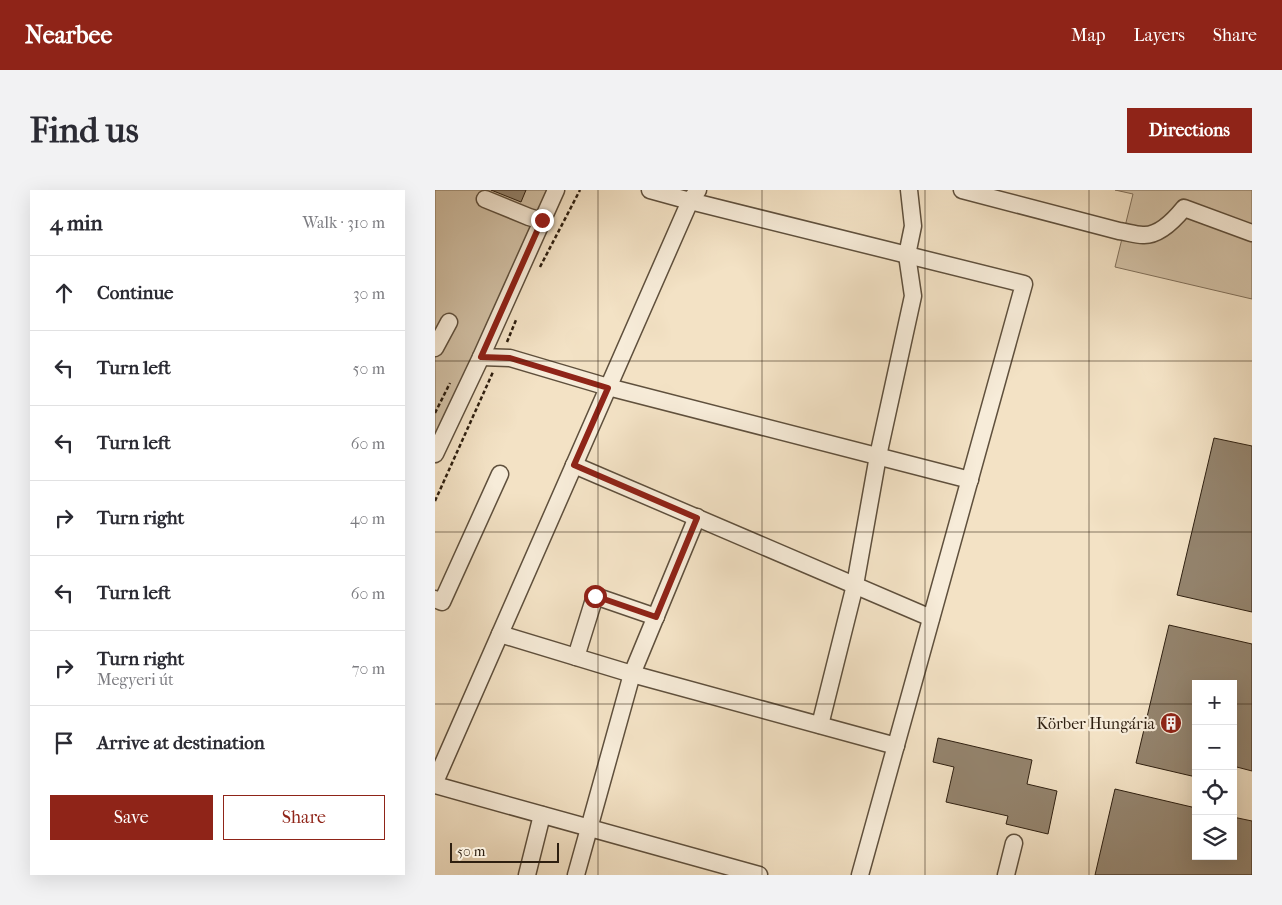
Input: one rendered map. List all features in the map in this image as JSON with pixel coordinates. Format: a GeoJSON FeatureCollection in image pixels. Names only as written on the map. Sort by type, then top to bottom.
{"type":"FeatureCollection","features":[{"type":"Feature","properties":{"kind":"street"},"geometry":{"type":"LineString","coordinates":[[435,454],[441,424],[481,357],[556,190]]}},
{"type":"Feature","properties":{"kind":"street"},"geometry":{"type":"LineString","coordinates":[[651,190],[694,195],[907,255],[1024,284],[860,875]]}},
{"type":"Feature","properties":{"kind":"street"},"geometry":{"type":"LineString","coordinates":[[820,725],[855,585],[878,456],[913,296],[907,255],[913,226],[909,190]]}},
{"type":"Feature","properties":{"kind":"street"},"geometry":{"type":"LineString","coordinates":[[962,190],[1144,236],[1161,230],[1173,221],[1184,208],[1252,233]]}},
{"type":"Feature","properties":{"kind":"street"},"geometry":{"type":"LineString","coordinates":[[435,782],[694,195]]}},
{"type":"Feature","properties":{"kind":"street"},"geometry":{"type":"LineString","coordinates":[[485,199],[529,217],[542,220]]}},
{"type":"Feature","properties":{"kind":"street"},"geometry":{"type":"LineString","coordinates":[[435,348],[449,322]]}},
{"type":"Feature","properties":{"kind":"street"},"geometry":{"type":"LineString","coordinates":[[481,357],[510,358],[608,388],[970,480]]}},
{"type":"Feature","properties":{"kind":"street"},"geometry":{"type":"LineString","coordinates":[[574,465],[931,618]]}},
{"type":"Feature","properties":{"kind":"street"},"geometry":{"type":"LineString","coordinates":[[435,599],[442,602],[500,474]]}},
{"type":"Feature","properties":{"kind":"street"},"geometry":{"type":"LineString","coordinates":[[576,875],[632,674],[697,518]]}},
{"type":"Feature","properties":{"kind":"street"},"geometry":{"type":"LineString","coordinates":[[576,657],[595,596],[656,617]]}},
{"type":"Feature","properties":{"kind":"street"},"geometry":{"type":"LineString","coordinates":[[500,634],[632,674],[896,746]]}},
{"type":"Feature","properties":{"kind":"street"},"geometry":{"type":"LineString","coordinates":[[435,785],[759,875]]}},
{"type":"Feature","properties":{"kind":"street"},"geometry":{"type":"LineString","coordinates":[[527,875],[542,816]]}},
{"type":"Feature","properties":{"kind":"street"},"geometry":{"type":"LineString","coordinates":[[1006,875],[1014,842]]}},
{"type":"Feature","properties":{"kind":"path"},"geometry":{"type":"LineString","coordinates":[[536,274],[580,190]]}},
{"type":"Feature","properties":{"kind":"path"},"geometry":{"type":"LineString","coordinates":[[435,501],[501,358],[518,316]]}},
{"type":"Feature","properties":{"kind":"shaded area"},"geometry":{"type":"Polygon","coordinates":[[[435,190],[552,190],[435,454],[435,190]]]}},
{"type":"Feature","properties":{"kind":"shaded area"},"geometry":{"type":"Polygon","coordinates":[[[1115,190],[1252,190],[1252,299],[1115,267],[1133,194],[1115,190]]]}},
{"type":"Feature","properties":{"kind":"building"},"geometry":{"type":"Polygon","coordinates":[[[491,190],[526,190],[521,202],[491,190]]]}},
{"type":"Feature","properties":{"kind":"building"},"geometry":{"type":"Polygon","coordinates":[[[1214,438],[1252,446],[1252,612],[1177,595],[1214,438]]]}},
{"type":"Feature","properties":{"kind":"building","name":"Körber Hungária"},"geometry":{"type":"Polygon","coordinates":[[[1169,625],[1252,644],[1252,771],[1237,767],[1237,680],[1192,680],[1192,776],[1136,763],[1169,625]]]}},
{"type":"Feature","properties":{"kind":"building"},"geometry":{"type":"Polygon","coordinates":[[[938,738],[1032,760],[1027,784],[1057,791],[1048,834],[1006,824],[1008,816],[946,802],[954,767],[933,762],[938,738]]]}},
{"type":"Feature","properties":{"kind":"building"},"geometry":{"type":"Polygon","coordinates":[[[1115,789],[1192,807],[1192,860],[1237,860],[1237,818],[1252,821],[1252,875],[1095,875],[1115,789]]]}},
{"type":"Feature","properties":{"kind":"place","name":"Körber Hungária"},"geometry":{"type":"Point","coordinates":[1171,723]}},
{"type":"Feature","properties":{"kind":"route"},"geometry":{"type":"LineString","coordinates":[[542,220],[481,357],[510,358],[608,388],[574,465],[697,518],[656,617],[595,596]]}}]}
